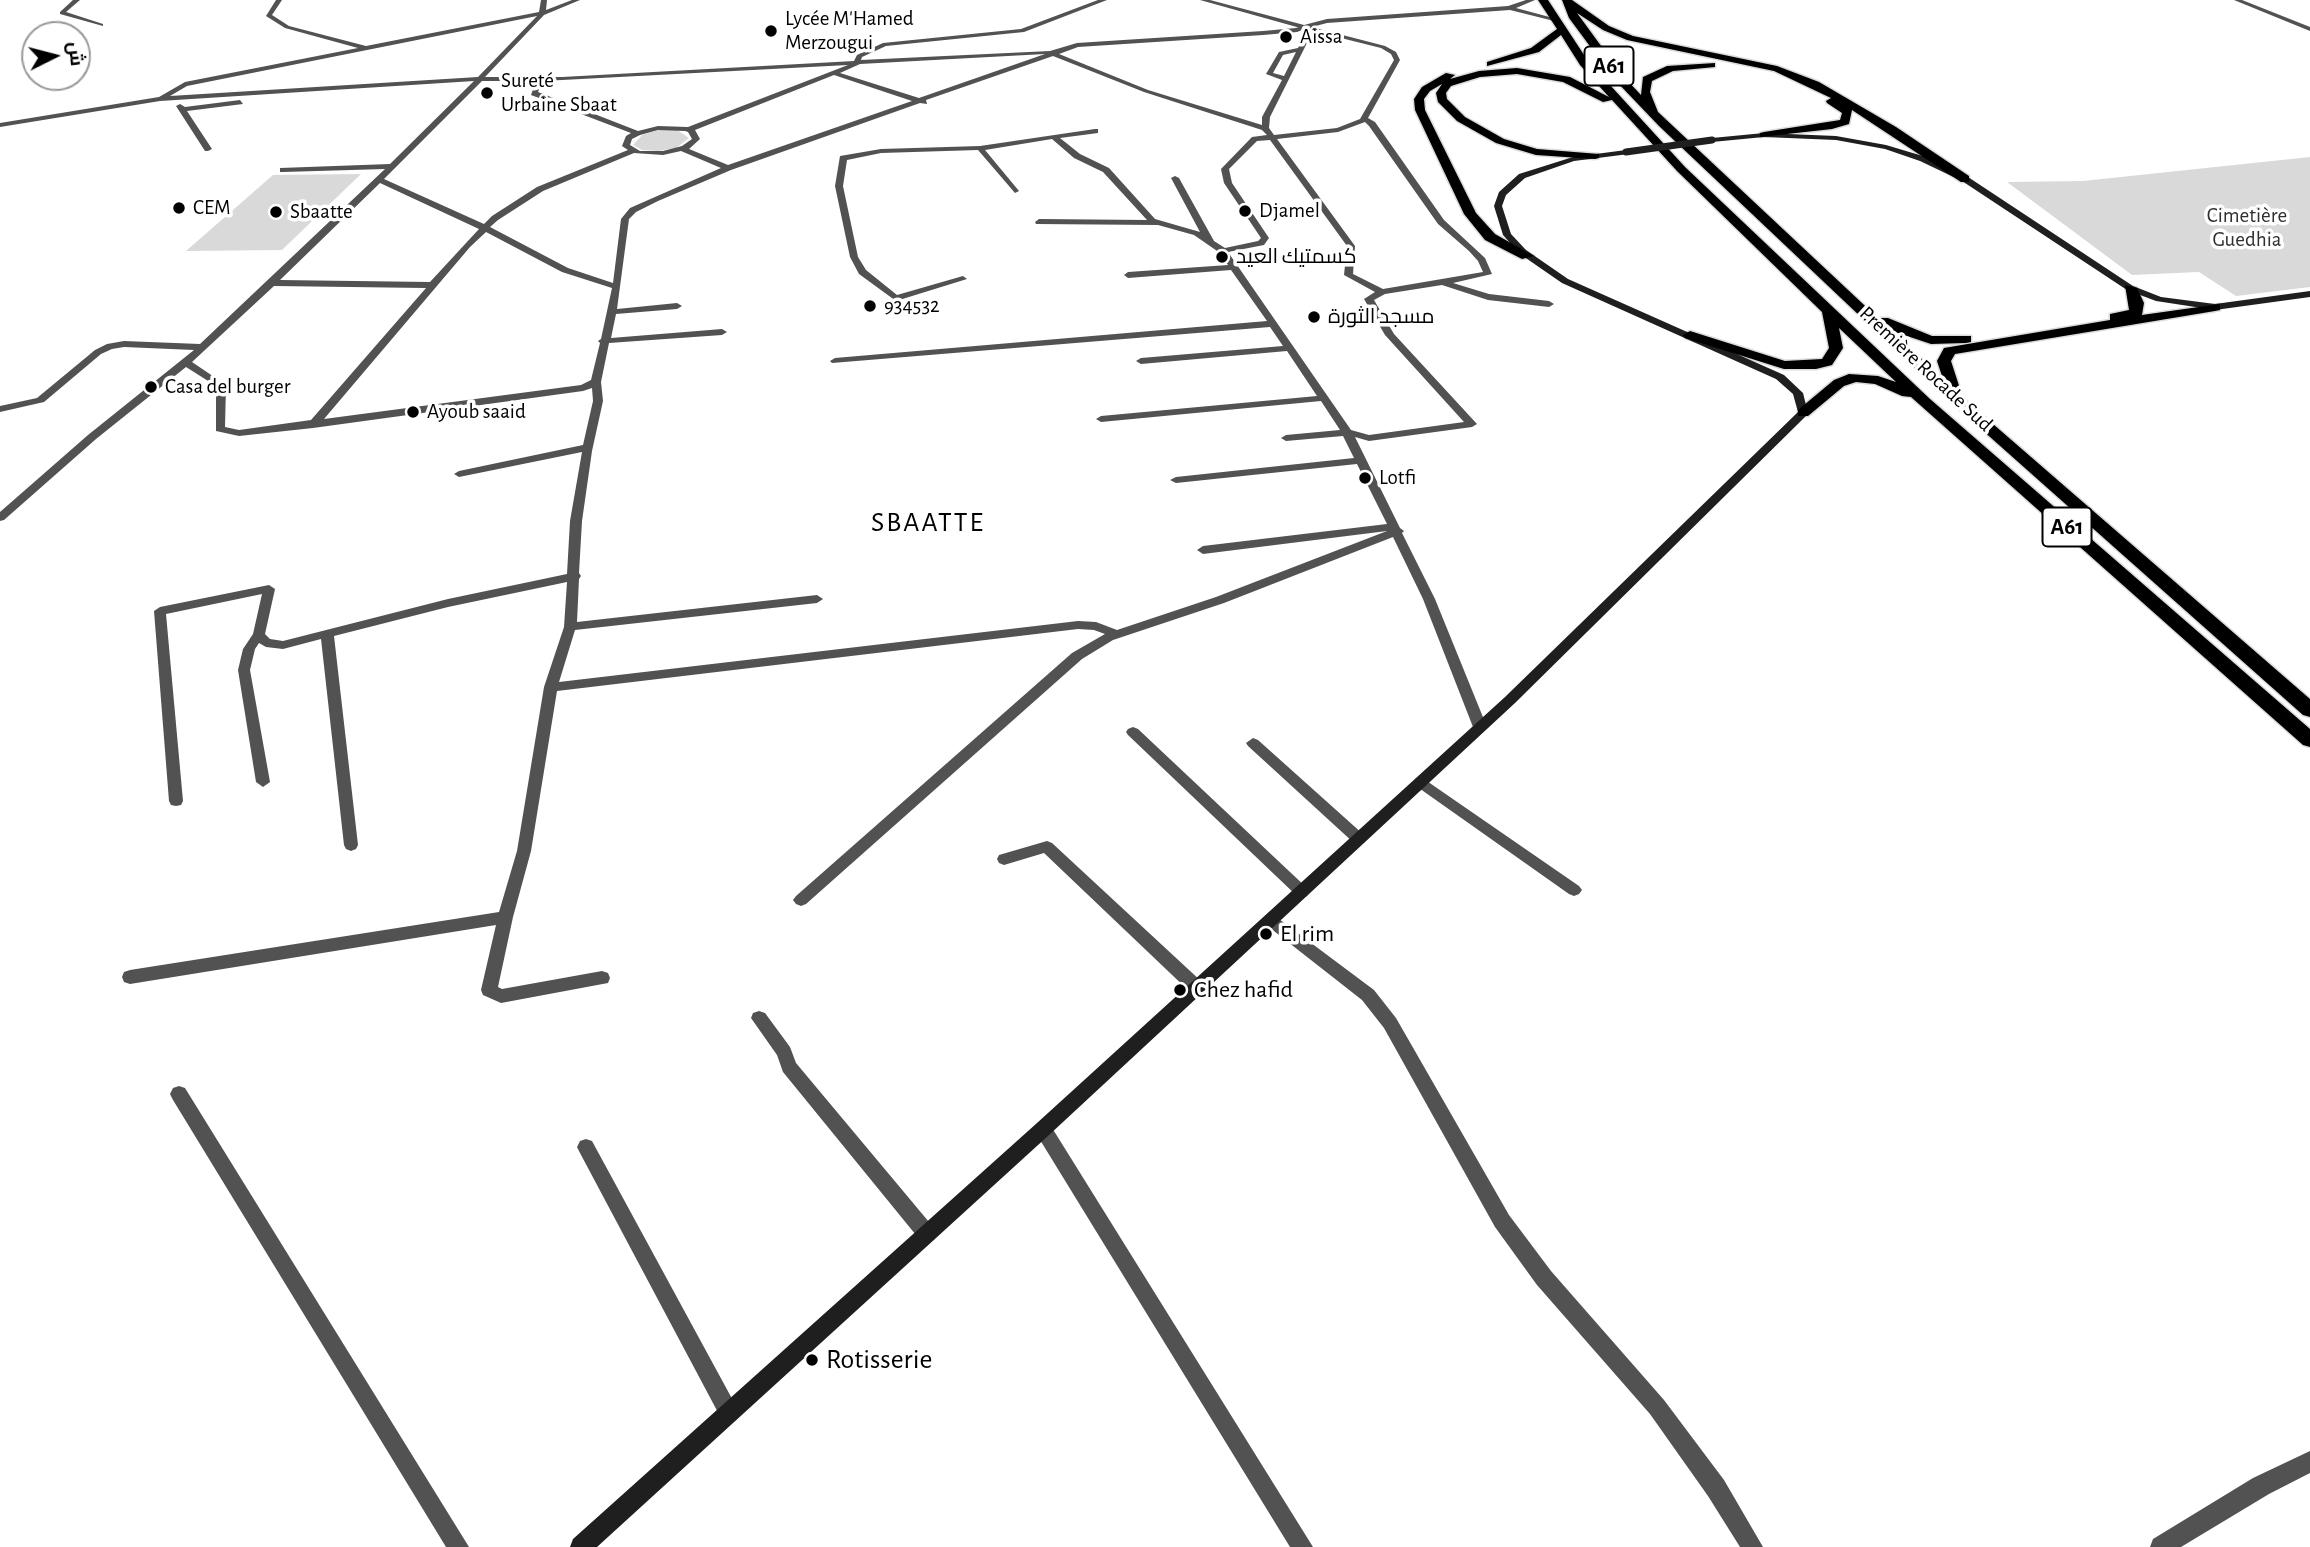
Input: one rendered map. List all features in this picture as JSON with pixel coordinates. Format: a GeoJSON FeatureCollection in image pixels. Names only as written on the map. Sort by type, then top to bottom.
{"type":"FeatureCollection","features":[{"type":"Feature","properties":{"kind":"highway","name":"Première Rocade Sud"},"geometry":{"type":"LineString","coordinates":[[1544,0],[1561,31],[1629,114],[1681,169],[1925,402],[2310,740]]}},
{"type":"Feature","properties":{"kind":"highway","name":"Première Rocade Sud"},"geometry":{"type":"LineString","coordinates":[[1567,2],[1580,26],[1619,78],[1663,124],[1959,402],[2310,710]]}},
{"type":"Feature","properties":{"kind":"highway"},"geometry":{"type":"LineString","coordinates":[[1567,2],[1598,23],[1630,37],[1777,69],[1815,84],[1892,129],[1965,179]]}},
{"type":"Feature","properties":{"kind":"highway"},"geometry":{"type":"LineString","coordinates":[[1527,256],[1490,237],[1470,214],[1420,110],[1419,99],[1426,89],[1440,79],[1535,50],[1561,31]]}},
{"type":"Feature","properties":{"kind":"highway"},"geometry":{"type":"LineString","coordinates":[[1663,124],[1645,92],[1647,79],[1657,72],[1691,66],[1747,68],[1781,76],[1805,86],[1847,113],[1849,117],[1838,125],[1765,135]]}},
{"type":"Feature","properties":{"kind":"highway"},"geometry":{"type":"LineString","coordinates":[[1595,156],[1536,152],[1500,141],[1461,119],[1441,100],[1441,93],[1447,84],[1479,74],[1541,73],[1584,85],[1629,114]]}},
{"type":"Feature","properties":{"kind":"highway"},"geometry":{"type":"LineString","coordinates":[[1860,308],[1905,332],[1931,340],[1955,341],[2136,313],[2137,303],[2130,288]]}},
{"type":"Feature","properties":{"kind":"highway"},"geometry":{"type":"LineString","coordinates":[[1959,402],[1944,361],[1949,351],[2215,307]]}},
{"type":"Feature","properties":{"kind":"highway"},"geometry":{"type":"LineString","coordinates":[[1690,335],[1783,365],[1816,365],[1827,362],[1836,348],[1829,310]]}},
{"type":"Feature","properties":{"kind":"highway"},"geometry":{"type":"LineString","coordinates":[[1802,413],[1839,383],[1854,377],[1878,380],[1925,402]]}},
{"type":"Feature","properties":{"kind":"main road"},"geometry":{"type":"LineString","coordinates":[[581,1547],[1421,782],[1802,413],[1798,393],[1780,377],[1690,335],[1589,293],[1527,256],[1511,240],[1502,225],[1498,206],[1502,194],[1530,173],[1573,159],[1712,140],[1765,135],[1836,138],[1923,159],[1965,179],[2130,288],[2179,304],[2215,307],[2310,294]]}},
{"type":"Feature","properties":{"kind":"street"},"geometry":{"type":"LineString","coordinates":[[77,0],[62,13],[102,25]]}},
{"type":"Feature","properties":{"kind":"street"},"geometry":{"type":"LineString","coordinates":[[279,0],[269,16],[287,27],[366,48]]}},
{"type":"Feature","properties":{"kind":"street"},"geometry":{"type":"LineString","coordinates":[[0,518],[92,437],[186,362],[199,347],[272,283],[448,112],[542,13],[544,0]]}},
{"type":"Feature","properties":{"kind":"street"},"geometry":{"type":"LineString","coordinates":[[160,99],[186,85],[542,13],[577,0]]}},
{"type":"Feature","properties":{"kind":"street"},"geometry":{"type":"LineString","coordinates":[[857,64],[859,55],[885,44],[1022,31],[1104,0]]}},
{"type":"Feature","properties":{"kind":"street"},"geometry":{"type":"LineString","coordinates":[[0,125],[174,98],[477,79],[541,78],[574,72],[592,78],[1056,52],[1146,91],[1268,132],[1338,130],[1353,126],[1364,118],[1397,60],[1394,53],[1383,47],[1203,0]]}},
{"type":"Feature","properties":{"kind":"street"},"geometry":{"type":"LineString","coordinates":[[602,978],[501,996],[491,994],[489,990],[505,916],[524,851],[551,687],[570,627],[575,576],[576,521],[598,401],[596,382],[617,286],[623,226],[633,210],[728,168],[924,102],[1056,52],[1089,44],[1297,30],[1327,21],[1508,8],[1532,0]]}},
{"type":"Feature","properties":{"kind":"street"},"geometry":{"type":"LineString","coordinates":[[2237,0],[2310,29]]}},
{"type":"Feature","properties":{"kind":"street"},"geometry":{"type":"LineString","coordinates":[[1508,8],[1554,19]]}},
{"type":"Feature","properties":{"kind":"street"},"geometry":{"type":"LineString","coordinates":[[1308,28],[1302,49],[1266,117],[1268,132],[1351,246],[1348,275],[1382,292]]}},
{"type":"Feature","properties":{"kind":"street"},"geometry":{"type":"LineString","coordinates":[[1287,79],[1269,74],[1280,53],[1302,49]]}},
{"type":"Feature","properties":{"kind":"street"},"geometry":{"type":"LineString","coordinates":[[688,130],[695,134],[696,139],[681,149],[651,154],[626,146],[626,142],[636,133],[658,128],[688,130],[857,64]]}},
{"type":"Feature","properties":{"kind":"street"},"geometry":{"type":"LineString","coordinates":[[833,72],[924,102]]}},
{"type":"Feature","properties":{"kind":"street"},"geometry":{"type":"LineString","coordinates":[[541,78],[534,93],[636,133]]}},
{"type":"Feature","properties":{"kind":"street"},"geometry":{"type":"LineString","coordinates":[[182,110],[215,107],[275,93]]}},
{"type":"Feature","properties":{"kind":"street"},"geometry":{"type":"LineString","coordinates":[[174,98],[208,149]]}},
{"type":"Feature","properties":{"kind":"street"},"geometry":{"type":"LineString","coordinates":[[1286,438],[1346,432],[1369,438],[1472,424],[1390,335],[1369,299],[1382,292],[1488,274],[1488,269],[1472,248],[1440,222],[1372,124],[1364,118]]}},
{"type":"Feature","properties":{"kind":"street"},"geometry":{"type":"LineString","coordinates":[[963,279],[896,298],[869,278],[854,257],[839,186],[840,162],[848,156],[881,151],[980,148],[1095,131]]}},
{"type":"Feature","properties":{"kind":"street"},"geometry":{"type":"LineString","coordinates":[[1223,251],[1261,243],[1265,239],[1228,183],[1225,169],[1250,142],[1268,132]]}},
{"type":"Feature","properties":{"kind":"street"},"geometry":{"type":"LineString","coordinates":[[1054,137],[1077,156],[1106,170],[1146,216],[1156,223]]}},
{"type":"Feature","properties":{"kind":"street"},"geometry":{"type":"LineString","coordinates":[[980,148],[1014,191]]}},
{"type":"Feature","properties":{"kind":"street"},"geometry":{"type":"LineString","coordinates":[[681,149],[728,168]]}},
{"type":"Feature","properties":{"kind":"street"},"geometry":{"type":"LineString","coordinates":[[313,425],[432,285],[485,228],[540,189],[635,150]]}},
{"type":"Feature","properties":{"kind":"street"},"geometry":{"type":"LineString","coordinates":[[283,170],[391,166]]}},
{"type":"Feature","properties":{"kind":"street"},"geometry":{"type":"LineString","coordinates":[[1175,178],[1210,241]]}},
{"type":"Feature","properties":{"kind":"street"},"geometry":{"type":"LineString","coordinates":[[378,179],[485,228],[565,270],[617,286]]}},
{"type":"Feature","properties":{"kind":"street"},"geometry":{"type":"LineString","coordinates":[[1039,222],[1156,223],[1197,233],[1223,251],[1270,324],[1346,432],[1362,460],[1397,529],[1480,727]]}},
{"type":"Feature","properties":{"kind":"street"},"geometry":{"type":"LineString","coordinates":[[1128,275],[1232,267]]}},
{"type":"Feature","properties":{"kind":"street"},"geometry":{"type":"LineString","coordinates":[[272,283],[432,285]]}},
{"type":"Feature","properties":{"kind":"street"},"geometry":{"type":"LineString","coordinates":[[1443,283],[1488,297],[1549,304]]}},
{"type":"Feature","properties":{"kind":"street"},"geometry":{"type":"LineString","coordinates":[[611,312],[677,306]]}},
{"type":"Feature","properties":{"kind":"street"},"geometry":{"type":"LineString","coordinates":[[835,361],[1270,324]]}},
{"type":"Feature","properties":{"kind":"street"},"geometry":{"type":"LineString","coordinates":[[603,341],[722,332]]}},
{"type":"Feature","properties":{"kind":"street"},"geometry":{"type":"LineString","coordinates":[[0,409],[40,400],[98,352],[110,346],[124,344],[199,347]]}},
{"type":"Feature","properties":{"kind":"street"},"geometry":{"type":"LineString","coordinates":[[1141,361],[1288,348]]}},
{"type":"Feature","properties":{"kind":"street"},"geometry":{"type":"LineString","coordinates":[[186,362],[221,385],[220,429],[239,433],[583,388],[596,382]]}},
{"type":"Feature","properties":{"kind":"street"},"geometry":{"type":"LineString","coordinates":[[1101,419],[1323,398]]}},
{"type":"Feature","properties":{"kind":"street"},"geometry":{"type":"LineString","coordinates":[[458,474],[588,447]]}},
{"type":"Feature","properties":{"kind":"street"},"geometry":{"type":"LineString","coordinates":[[1176,480],[1362,460]]}},
{"type":"Feature","properties":{"kind":"street"},"geometry":{"type":"LineString","coordinates":[[1203,550],[1397,529]]}},
{"type":"Feature","properties":{"kind":"street"},"geometry":{"type":"LineString","coordinates":[[801,900],[1077,656],[1116,634],[1220,600],[1397,529]]}},
{"type":"Feature","properties":{"kind":"street"},"geometry":{"type":"LineString","coordinates":[[259,634],[266,643],[283,645],[448,603],[575,576]]}},
{"type":"Feature","properties":{"kind":"street"},"geometry":{"type":"LineString","coordinates":[[176,801],[160,611],[269,589],[259,634],[249,649],[244,670],[262,782]]}},
{"type":"Feature","properties":{"kind":"street"},"geometry":{"type":"LineString","coordinates":[[570,627],[817,599]]}},
{"type":"Feature","properties":{"kind":"street"},"geometry":{"type":"LineString","coordinates":[[551,687],[1078,625],[1096,626],[1116,634]]}},
{"type":"Feature","properties":{"kind":"street"},"geometry":{"type":"LineString","coordinates":[[327,634],[351,845]]}},
{"type":"Feature","properties":{"kind":"street"},"geometry":{"type":"LineString","coordinates":[[1133,732],[1302,892]]}},
{"type":"Feature","properties":{"kind":"street"},"geometry":{"type":"LineString","coordinates":[[1253,743],[1359,839]]}},
{"type":"Feature","properties":{"kind":"street"},"geometry":{"type":"LineString","coordinates":[[1421,782],[1574,890]]}},
{"type":"Feature","properties":{"kind":"street"},"geometry":{"type":"LineString","coordinates":[[1004,859],[1046,847],[1196,987]]}},
{"type":"Feature","properties":{"kind":"street"},"geometry":{"type":"LineString","coordinates":[[130,977],[505,916]]}},
{"type":"Feature","properties":{"kind":"street"},"geometry":{"type":"LineString","coordinates":[[1270,920],[1368,995],[1390,1023],[1502,1221],[1544,1278],[1657,1407],[1716,1488],[1752,1547]]}},
{"type":"Feature","properties":{"kind":"street"},"geometry":{"type":"LineString","coordinates":[[759,1018],[784,1052],[789,1067],[927,1234]]}},
{"type":"Feature","properties":{"kind":"street"},"geometry":{"type":"LineString","coordinates":[[179,1094],[458,1547]]}},
{"type":"Feature","properties":{"kind":"street"},"geometry":{"type":"LineString","coordinates":[[1043,1129],[1302,1547]]}},
{"type":"Feature","properties":{"kind":"street"},"geometry":{"type":"LineString","coordinates":[[586,1147],[729,1413]]}},
{"type":"Feature","properties":{"kind":"street"},"geometry":{"type":"LineString","coordinates":[[2161,1547],[2281,1475],[2310,1462]]}},
{"type":"Feature","properties":{"kind":"green space"},"geometry":{"type":"Polygon","coordinates":[[[659,130],[677,130],[689,138],[676,148],[658,151],[642,150],[633,145],[642,135],[659,130]]]}},
{"type":"Feature","properties":{"kind":"green space","name":"Cimetière Guedhia"},"geometry":{"type":"Polygon","coordinates":[[[2310,157],[2310,287],[2236,296],[2199,272],[2132,275],[2007,182],[2083,181],[2310,157]]]}},
{"type":"Feature","properties":{"kind":"green space","name":"Sbaatte"},"geometry":{"type":"Polygon","coordinates":[[[361,174],[282,250],[186,251],[273,175],[361,174]]]}},
{"type":"Feature","properties":{"kind":"place","name":"Lycée M'Hamed Merzougui"},"geometry":{"type":"Point","coordinates":[771,31]}},
{"type":"Feature","properties":{"kind":"place","name":"Aissa"},"geometry":{"type":"Point","coordinates":[1286,37]}},
{"type":"Feature","properties":{"kind":"place","name":"Sureté Urbaine Sbaat"},"geometry":{"type":"Point","coordinates":[487,93]}},
{"type":"Feature","properties":{"kind":"place","name":"CEM"},"geometry":{"type":"Point","coordinates":[179,208]}},
{"type":"Feature","properties":{"kind":"place","name":"Djamel"},"geometry":{"type":"Point","coordinates":[1245,211]}},
{"type":"Feature","properties":{"kind":"place","name":"Sbaatte"},"geometry":{"type":"Point","coordinates":[276,212]}},
{"type":"Feature","properties":{"kind":"place","name":"كسمتيك العيد"},"geometry":{"type":"Point","coordinates":[1222,257]}},
{"type":"Feature","properties":{"kind":"place","name":"934532"},"geometry":{"type":"Point","coordinates":[870,306]}},
{"type":"Feature","properties":{"kind":"place","name":"مسجد الثورة"},"geometry":{"type":"Point","coordinates":[1314,317]}},
{"type":"Feature","properties":{"kind":"place","name":"Casa del burger"},"geometry":{"type":"Point","coordinates":[151,387]}},
{"type":"Feature","properties":{"kind":"place","name":"Ayoub saaid"},"geometry":{"type":"Point","coordinates":[413,412]}},
{"type":"Feature","properties":{"kind":"place","name":"Lotfi"},"geometry":{"type":"Point","coordinates":[1365,478]}},
{"type":"Feature","properties":{"kind":"place","name":"El rim"},"geometry":{"type":"Point","coordinates":[1266,934]}},
{"type":"Feature","properties":{"kind":"place","name":"Chez hafid"},"geometry":{"type":"Point","coordinates":[1180,990]}},
{"type":"Feature","properties":{"kind":"place","name":"Rotisserie"},"geometry":{"type":"Point","coordinates":[812,1360]}},
{"type":"Feature","properties":{"kind":"district","name":"SBAATTE"},"geometry":{"type":"Point","coordinates":[928,523]}}]}
